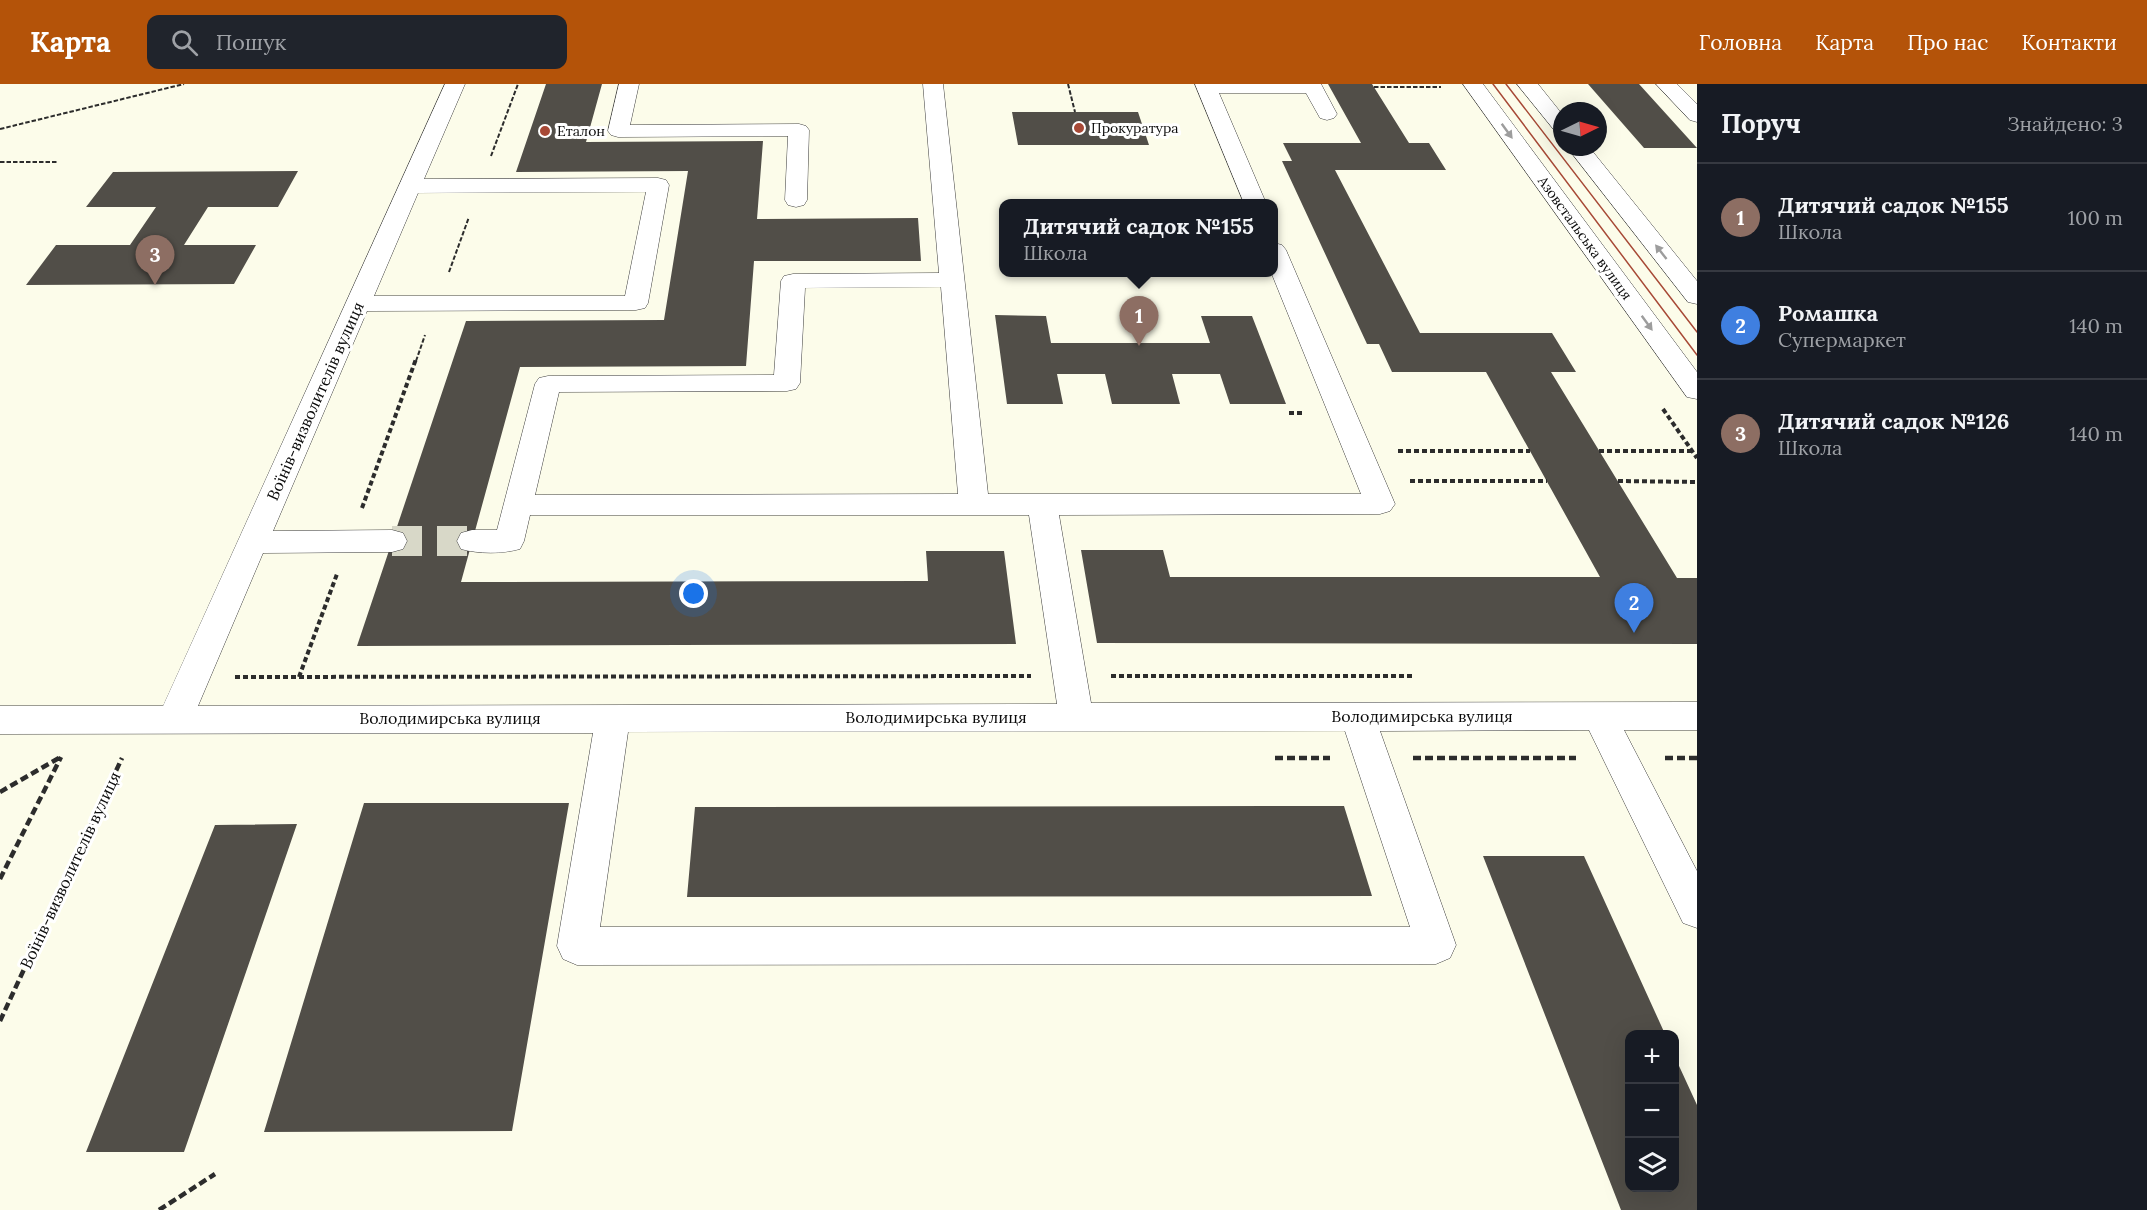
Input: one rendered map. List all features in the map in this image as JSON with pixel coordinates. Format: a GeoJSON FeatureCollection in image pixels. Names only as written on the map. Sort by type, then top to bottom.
{"type":"FeatureCollection","features":[{"type":"Feature","properties":{"kind":"street","name":"Воїнів-визволителів вулиця"},"geometry":{"type":"LineString","coordinates":[[175,718],[455,84]]}},
{"type":"Feature","properties":{"kind":"street"},"geometry":{"type":"LineString","coordinates":[[629,84],[618,131],[799,130],[796,200]]}},
{"type":"Feature","properties":{"kind":"street"},"geometry":{"type":"LineString","coordinates":[[933,84],[974,504]]}},
{"type":"Feature","properties":{"kind":"street","name":"Азовстальська вулиця"},"geometry":{"type":"LineString","coordinates":[[1473,84],[1697,391]]}},
{"type":"Feature","properties":{"kind":"street"},"geometry":{"type":"LineString","coordinates":[[1527,84],[1553,116]]}},
{"type":"Feature","properties":{"kind":"street"},"geometry":{"type":"LineString","coordinates":[[1666,84],[1697,116]]}},
{"type":"Feature","properties":{"kind":"street"},"geometry":{"type":"LineString","coordinates":[[1253,199],[1206,85],[1312,85],[1327,114]]}},
{"type":"Feature","properties":{"kind":"street"},"geometry":{"type":"LineString","coordinates":[[1585,156],[1697,297]]}},
{"type":"Feature","properties":{"kind":"street"},"geometry":{"type":"LineString","coordinates":[[358,304],[636,303],[658,185],[411,186]]}},
{"type":"Feature","properties":{"kind":"street"},"geometry":{"type":"LineString","coordinates":[[518,505],[1380,504],[1278,260]]}},
{"type":"Feature","properties":{"kind":"street"},"geometry":{"type":"LineString","coordinates":[[472,541],[509,541],[548,384],[787,383],[793,281],[952,280]]}},
{"type":"Feature","properties":{"kind":"street"},"geometry":{"type":"LineString","coordinates":[[1042,504],[1076,717]]}},
{"type":"Feature","properties":{"kind":"street"},"geometry":{"type":"LineString","coordinates":[[253,542],[392,541]]}},
{"type":"Feature","properties":{"kind":"street"},"geometry":{"type":"LineString","coordinates":[[1599,716],[1697,910]]}},
{"type":"Feature","properties":{"kind":"street","name":"Володимирська вулиця"},"geometry":{"type":"LineString","coordinates":[[0,720],[1697,716]]}},
{"type":"Feature","properties":{"kind":"street"},"geometry":{"type":"LineString","coordinates":[[613,718],[577,946],[1436,945],[1357,717]]}},
{"type":"Feature","properties":{"kind":"path"},"geometry":{"type":"LineString","coordinates":[[0,129],[184,84]]}},
{"type":"Feature","properties":{"kind":"path"},"geometry":{"type":"LineString","coordinates":[[299,677],[518,84]]}},
{"type":"Feature","properties":{"kind":"path"},"geometry":{"type":"LineString","coordinates":[[1068,84],[1075,112]]}},
{"type":"Feature","properties":{"kind":"path"},"geometry":{"type":"LineString","coordinates":[[1374,87],[1441,87]]}},
{"type":"Feature","properties":{"kind":"path"},"geometry":{"type":"LineString","coordinates":[[0,162],[58,162]]}},
{"type":"Feature","properties":{"kind":"path"},"geometry":{"type":"LineString","coordinates":[[1358,451],[1530,451]]}},
{"type":"Feature","properties":{"kind":"path"},"geometry":{"type":"LineString","coordinates":[[1599,451],[1693,451]]}},
{"type":"Feature","properties":{"kind":"path"},"geometry":{"type":"LineString","coordinates":[[1371,481],[1547,482]]}},
{"type":"Feature","properties":{"kind":"path"},"geometry":{"type":"LineString","coordinates":[[1618,482],[1697,482]]}},
{"type":"Feature","properties":{"kind":"path"},"geometry":{"type":"LineString","coordinates":[[192,677],[1413,676]]}},
{"type":"Feature","properties":{"kind":"path","name":"Воїнів-визволителів вулиця"},"geometry":{"type":"LineString","coordinates":[[0,1021],[140,718]]}},
{"type":"Feature","properties":{"kind":"path"},"geometry":{"type":"LineString","coordinates":[[0,879],[81,719]]}},
{"type":"Feature","properties":{"kind":"path"},"geometry":{"type":"LineString","coordinates":[[0,792],[62,756]]}},
{"type":"Feature","properties":{"kind":"path"},"geometry":{"type":"LineString","coordinates":[[159,1210],[215,1174]]}},
{"type":"Feature","properties":{"kind":"building"},"geometry":{"type":"Polygon","coordinates":[[[546,84],[602,84],[586,142],[763,141],[757,219],[918,218],[921,261],[754,261],[746,366],[520,367],[461,582],[928,581],[926,551],[1004,551],[1016,644],[357,646],[466,321],[664,320],[688,171],[516,172],[546,84]]]}},
{"type":"Feature","properties":{"kind":"building"},"geometry":{"type":"Polygon","coordinates":[[[1328,84],[1372,84],[1409,143],[1429,143],[1446,170],[1335,170],[1420,333],[1552,333],[1576,372],[1551,372],[1677,578],[1697,578],[1697,644],[1097,643],[1081,550],[1163,550],[1170,577],[1600,577],[1486,372],[1392,372],[1379,344],[1367,344],[1282,161],[1292,161],[1283,143],[1361,143],[1328,84]]]}},
{"type":"Feature","properties":{"kind":"building"},"geometry":{"type":"Polygon","coordinates":[[[1588,84],[1639,84],[1697,148],[1644,148],[1607,106],[1607,102],[1604,102],[1588,84]]]}},
{"type":"Feature","properties":{"kind":"building"},"geometry":{"type":"Polygon","coordinates":[[[1012,112],[1138,112],[1149,145],[1018,145],[1012,112]]]}},
{"type":"Feature","properties":{"kind":"building"},"geometry":{"type":"Polygon","coordinates":[[[298,171],[278,207],[208,207],[184,245],[256,245],[234,284],[26,285],[56,245],[130,245],[156,207],[86,207],[113,172],[298,171]]]}},
{"type":"Feature","properties":{"kind":"building"},"geometry":{"type":"Polygon","coordinates":[[[995,315],[1046,316],[1051,343],[1210,343],[1201,316],[1252,316],[1286,404],[1230,404],[1220,374],[1172,374],[1180,404],[1112,404],[1105,374],[1057,374],[1063,404],[1007,404],[995,315]]]}},
{"type":"Feature","properties":{"kind":"building"},"geometry":{"type":"Polygon","coordinates":[[[364,803],[569,803],[512,1131],[264,1132],[364,803]]]}},
{"type":"Feature","properties":{"kind":"building"},"geometry":{"type":"Polygon","coordinates":[[[1344,806],[1372,896],[687,897],[695,807],[1344,806]]]}},
{"type":"Feature","properties":{"kind":"building"},"geometry":{"type":"Polygon","coordinates":[[[297,824],[184,1152],[86,1152],[215,825],[297,824]]]}},
{"type":"Feature","properties":{"kind":"building"},"geometry":{"type":"Polygon","coordinates":[[[1483,856],[1584,856],[1663,1030],[1625,1030],[1625,1192],[1679,1192],[1679,1066],[1697,1105],[1697,1210],[1621,1210],[1483,856]]]}},
{"type":"Feature","properties":{"kind":"tunnel"},"geometry":{"type":"LineString","coordinates":[[392,541],[472,541]]}},
{"type":"Feature","properties":{"kind":"tram line"},"geometry":{"type":"LineString","coordinates":[[1493,84],[1697,355]]}},
{"type":"Feature","properties":{"kind":"tram line"},"geometry":{"type":"LineString","coordinates":[[1506,84],[1697,332]]}},
{"type":"Feature","properties":{"kind":"place","name":"Прокуратура"},"geometry":{"type":"Point","coordinates":[1079,128]}},
{"type":"Feature","properties":{"kind":"place","name":"Еталон"},"geometry":{"type":"Point","coordinates":[545,131]}},
{"type":"Feature","properties":{"kind":"place","name":"Дитячий садок №126"},"geometry":{"type":"Point","coordinates":[155,285]}},
{"type":"Feature","properties":{"kind":"place","name":"Дитячий садок №155"},"geometry":{"type":"Point","coordinates":[1139,346]}},
{"type":"Feature","properties":{"kind":"place","name":"Ромашка"},"geometry":{"type":"Point","coordinates":[1634,633]}}]}
